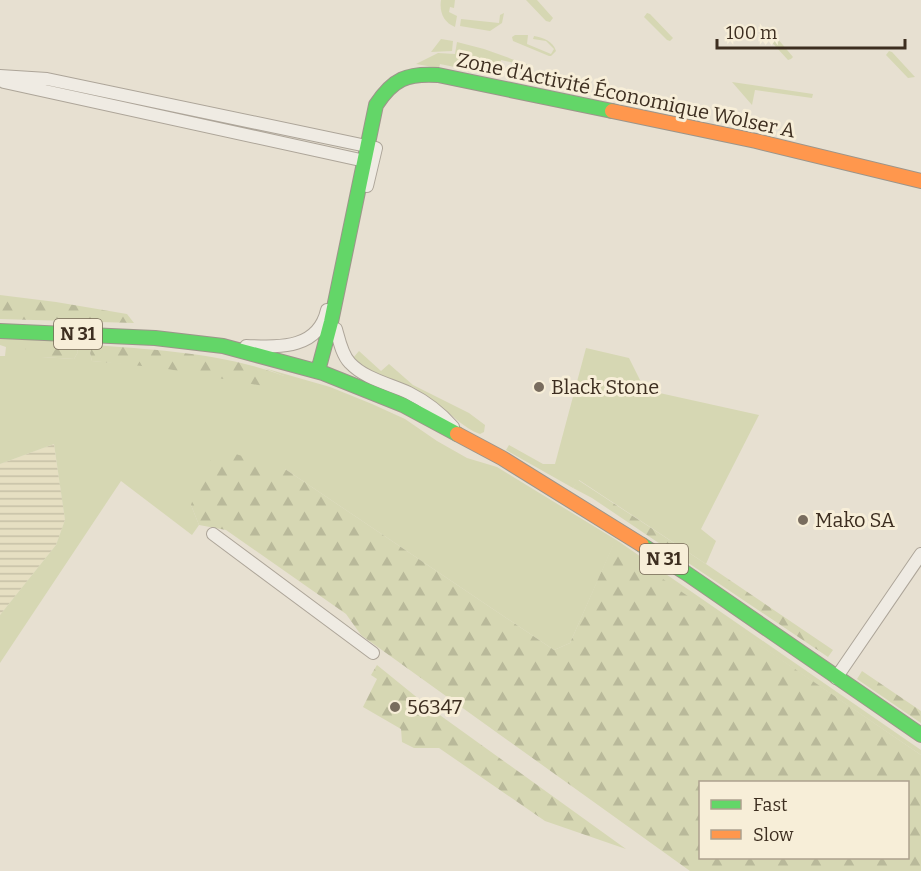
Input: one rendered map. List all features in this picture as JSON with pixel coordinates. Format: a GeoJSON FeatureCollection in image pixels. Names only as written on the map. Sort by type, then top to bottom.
{"type":"FeatureCollection","features":[{"type":"Feature","properties":{"kind":"main road","name":"Zone d'Activité Économique Wolser A"},"geometry":{"type":"LineString","coordinates":[[321,372],[376,105],[384,91],[403,78],[416,73],[438,75],[745,139],[921,182]]}},
{"type":"Feature","properties":{"kind":"main road","name":"N 31"},"geometry":{"type":"LineString","coordinates":[[0,331],[132,336],[223,346],[321,372],[403,405],[502,458],[686,573],[921,735]]}},
{"type":"Feature","properties":{"kind":"street"},"geometry":{"type":"LineString","coordinates":[[0,76],[47,79],[364,156]]}},
{"type":"Feature","properties":{"kind":"street"},"geometry":{"type":"LineString","coordinates":[[0,81],[364,156]]}},
{"type":"Feature","properties":{"kind":"street"},"geometry":{"type":"LineString","coordinates":[[223,346],[285,347],[304,340],[321,327],[364,156],[376,148],[336,329],[321,372]]}},
{"type":"Feature","properties":{"kind":"street"},"geometry":{"type":"LineString","coordinates":[[336,329],[344,354],[361,373],[410,394],[435,408],[460,435]]}},
{"type":"Feature","properties":{"kind":"street"},"geometry":{"type":"LineString","coordinates":[[213,534],[373,653]]}},
{"type":"Feature","properties":{"kind":"street"},"geometry":{"type":"LineString","coordinates":[[836,678],[921,554]]}},
{"type":"Feature","properties":{"kind":"shaded area"},"geometry":{"type":"Polygon","coordinates":[[[54,444],[65,520],[56,545],[0,615],[0,464],[54,444]]]}},
{"type":"Feature","properties":{"kind":"green space"},"geometry":{"type":"Polygon","coordinates":[[[441,0],[455,0],[454,8],[450,7],[449,12],[457,16],[455,27],[443,16],[441,0]]]}},
{"type":"Feature","properties":{"kind":"green space"},"geometry":{"type":"Polygon","coordinates":[[[526,0],[537,0],[553,18],[550,22],[546,21],[526,0]]]}},
{"type":"Feature","properties":{"kind":"green space"},"geometry":{"type":"Polygon","coordinates":[[[504,13],[502,23],[490,31],[460,26],[461,19],[499,23],[500,15],[504,13]]]}},
{"type":"Feature","properties":{"kind":"green space"},"geometry":{"type":"Polygon","coordinates":[[[647,13],[673,38],[670,41],[644,17],[647,13]]]}},
{"type":"Feature","properties":{"kind":"green space"},"geometry":{"type":"Polygon","coordinates":[[[772,32],[793,57],[791,59],[788,60],[765,35],[772,32]]]}},
{"type":"Feature","properties":{"kind":"green space"},"geometry":{"type":"Polygon","coordinates":[[[528,35],[527,44],[551,54],[554,49],[546,41],[533,39],[534,36],[545,39],[553,45],[556,51],[549,56],[513,41],[512,37],[528,35]]]}},
{"type":"Feature","properties":{"kind":"green space"},"geometry":{"type":"Polygon","coordinates":[[[441,39],[453,41],[452,51],[431,52],[441,39]]]}},
{"type":"Feature","properties":{"kind":"green space"},"geometry":{"type":"Polygon","coordinates":[[[457,42],[534,67],[501,60],[498,76],[440,64],[439,68],[416,64],[438,53],[455,54],[457,42]]]}},
{"type":"Feature","properties":{"kind":"green space"},"geometry":{"type":"Polygon","coordinates":[[[889,51],[915,77],[908,78],[886,55],[889,51]]]}},
{"type":"Feature","properties":{"kind":"green space"},"geometry":{"type":"Polygon","coordinates":[[[732,82],[813,94],[812,98],[755,90],[752,105],[732,82]]]}},
{"type":"Feature","properties":{"kind":"green space"},"geometry":{"type":"Polygon","coordinates":[[[0,295],[127,314],[134,323],[0,319],[0,295]]]}},
{"type":"Feature","properties":{"kind":"green space"},"geometry":{"type":"Polygon","coordinates":[[[0,338],[51,341],[42,357],[74,359],[78,352],[76,343],[93,345],[90,353],[92,361],[284,376],[264,368],[330,387],[372,404],[405,419],[467,458],[497,467],[618,541],[921,750],[921,755],[613,546],[570,643],[554,650],[285,469],[191,505],[199,525],[192,535],[121,481],[0,663],[0,615],[56,545],[65,520],[54,444],[0,464],[0,356],[5,356],[6,347],[0,345],[0,338]]]}},
{"type":"Feature","properties":{"kind":"green space"},"geometry":{"type":"Polygon","coordinates":[[[51,341],[76,343],[78,352],[74,359],[42,357],[25,349],[26,343],[51,341]]]}},
{"type":"Feature","properties":{"kind":"green space"},"geometry":{"type":"Polygon","coordinates":[[[93,345],[214,357],[284,376],[280,389],[162,368],[92,361],[90,353],[93,345]]]}},
{"type":"Feature","properties":{"kind":"green space"},"geometry":{"type":"Polygon","coordinates":[[[586,348],[629,358],[641,382],[655,392],[759,415],[701,529],[716,541],[706,564],[579,480],[573,488],[506,450],[509,445],[543,464],[555,464],[586,348]]]}},
{"type":"Feature","properties":{"kind":"green space"},"geometry":{"type":"Polygon","coordinates":[[[359,351],[381,371],[389,364],[413,385],[469,413],[485,425],[484,432],[480,434],[474,431],[428,399],[383,379],[362,366],[353,358],[359,351]]]}},
{"type":"Feature","properties":{"kind":"green space"},"geometry":{"type":"Polygon","coordinates":[[[226,451],[285,469],[554,650],[570,643],[613,545],[921,755],[921,871],[690,871],[361,635],[346,614],[226,530],[199,525],[191,505],[205,464],[226,451]]]}},
{"type":"Feature","properties":{"kind":"green space"},"geometry":{"type":"Polygon","coordinates":[[[578,480],[833,650],[828,657],[592,498],[573,488],[578,480]]]}},
{"type":"Feature","properties":{"kind":"green space"},"geometry":{"type":"Polygon","coordinates":[[[377,665],[430,708],[626,849],[545,821],[439,748],[414,748],[402,742],[401,729],[363,707],[377,679],[371,675],[377,665]]]}},
{"type":"Feature","properties":{"kind":"green space"},"geometry":{"type":"Polygon","coordinates":[[[862,671],[921,711],[921,723],[857,679],[862,671]]]}},
{"type":"Feature","properties":{"kind":"traffic: fast"},"geometry":{"type":"LineString","coordinates":[[318,371],[331,322],[376,105],[388,89],[409,77],[438,75],[612,111]]}},
{"type":"Feature","properties":{"kind":"traffic: fast"},"geometry":{"type":"LineString","coordinates":[[0,331],[155,338],[223,346],[323,373],[403,405],[457,434]]}},
{"type":"Feature","properties":{"kind":"traffic: fast"},"geometry":{"type":"LineString","coordinates":[[642,545],[921,735]]}},
{"type":"Feature","properties":{"kind":"traffic: slow"},"geometry":{"type":"LineString","coordinates":[[612,111],[756,141],[921,181]]}},
{"type":"Feature","properties":{"kind":"traffic: slow"},"geometry":{"type":"LineString","coordinates":[[457,434],[502,458],[642,545]]}},
{"type":"Feature","properties":{"kind":"place","name":"Black Stone"},"geometry":{"type":"Point","coordinates":[539,387]}},
{"type":"Feature","properties":{"kind":"place","name":"Mako SA"},"geometry":{"type":"Point","coordinates":[803,520]}},
{"type":"Feature","properties":{"kind":"place","name":"56347"},"geometry":{"type":"Point","coordinates":[395,707]}}]}
